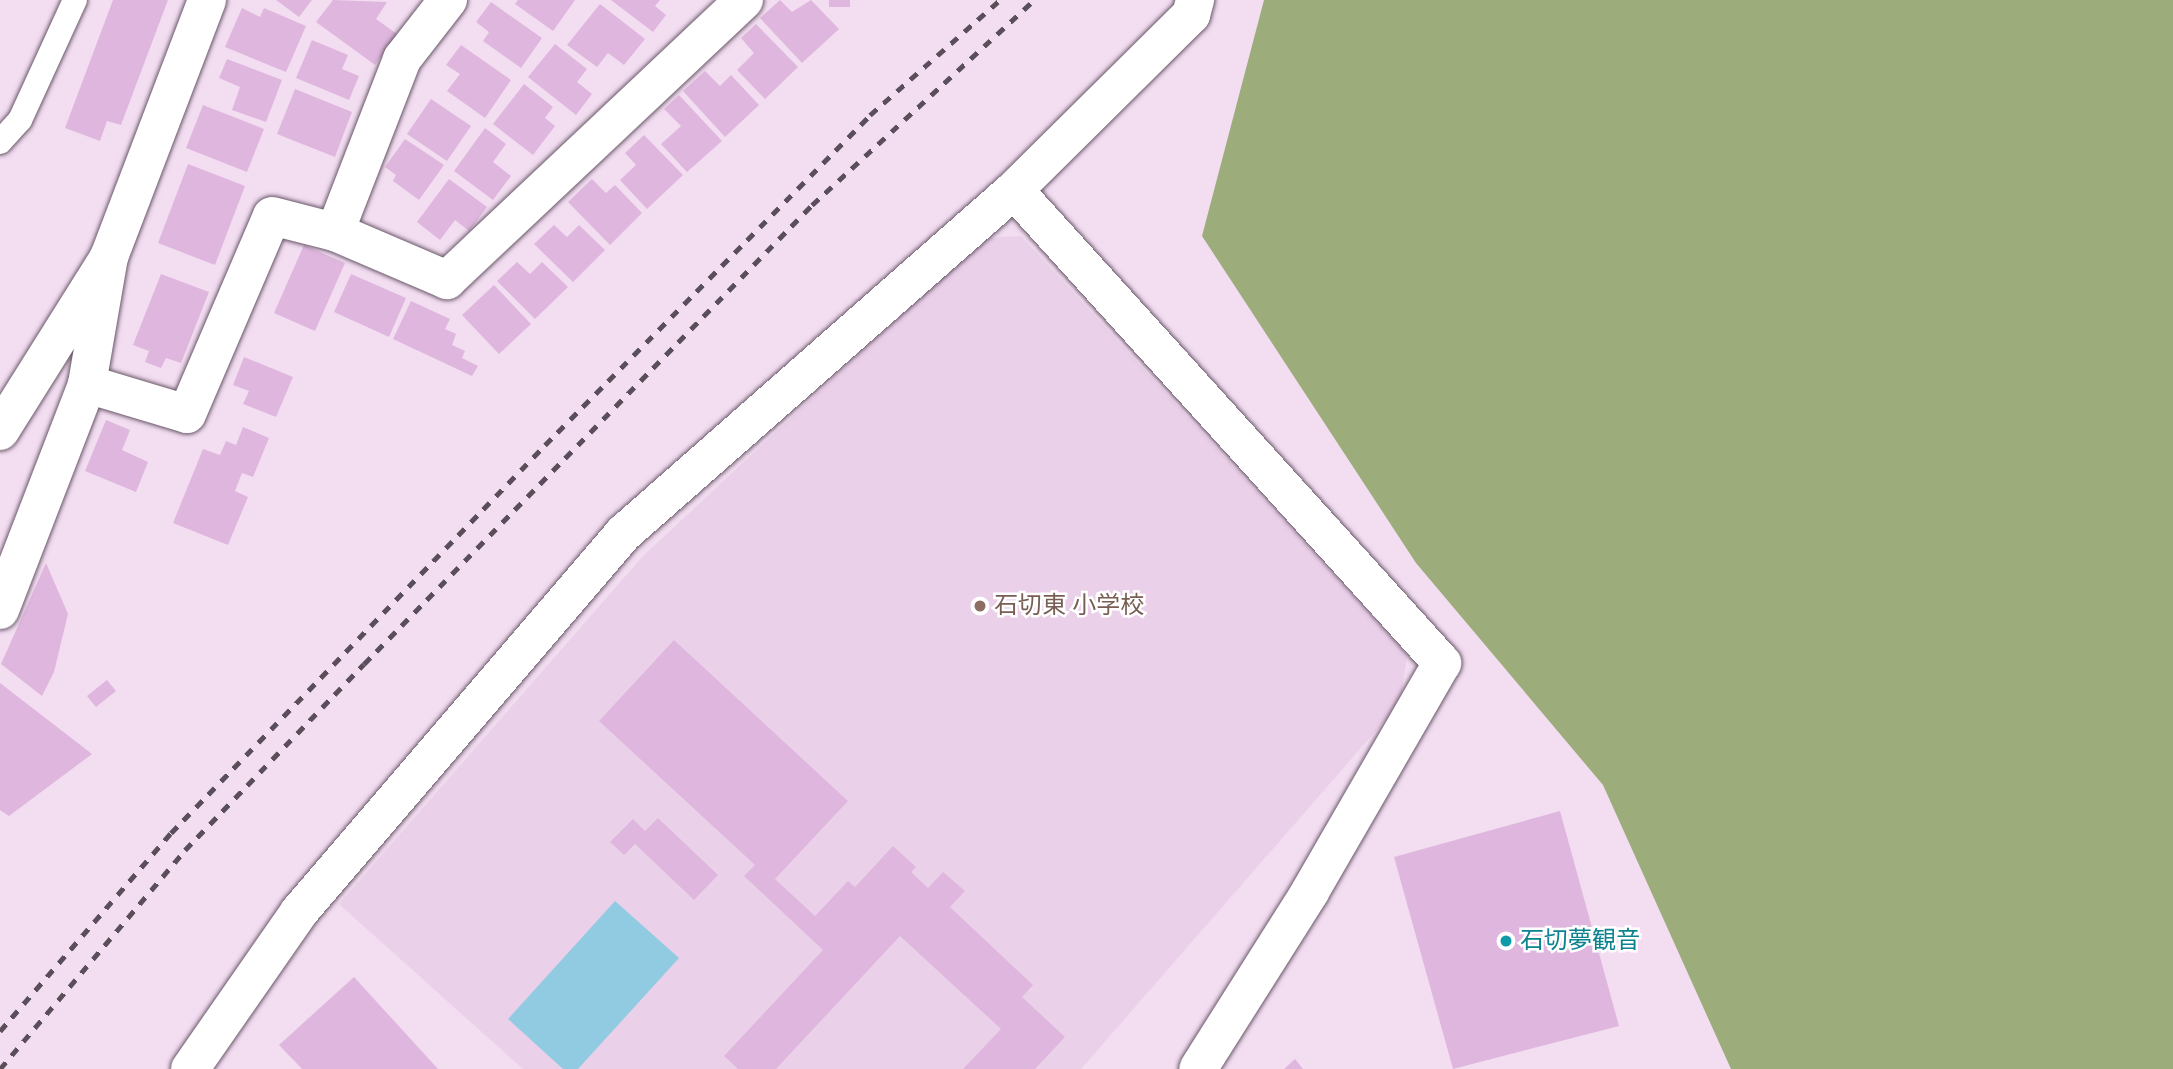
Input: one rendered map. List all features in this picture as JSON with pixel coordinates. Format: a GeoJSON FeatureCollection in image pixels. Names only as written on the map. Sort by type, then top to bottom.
{"type":"FeatureCollection","features":[{"type":"Feature","properties":{"kind":"street"},"geometry":{"type":"LineString","coordinates":[[0,432],[109,257],[207,0]]}},
{"type":"Feature","properties":{"kind":"street"},"geometry":{"type":"LineString","coordinates":[[335,232],[402,60],[448,0]]}},
{"type":"Feature","properties":{"kind":"street"},"geometry":{"type":"LineString","coordinates":[[87,384],[187,414],[272,216],[335,232],[447,280],[744,0]]}},
{"type":"Feature","properties":{"kind":"street"},"geometry":{"type":"LineString","coordinates":[[190,1069],[299,912],[624,533],[1014,190],[1191,15],[1195,0]]}},
{"type":"Feature","properties":{"kind":"street"},"geometry":{"type":"LineString","coordinates":[[1014,190],[1442,663],[1310,892],[1198,1069]]}},
{"type":"Feature","properties":{"kind":"street"},"geometry":{"type":"LineString","coordinates":[[0,610],[87,384],[109,257]]}},
{"type":"Feature","properties":{"kind":"lane"},"geometry":{"type":"LineString","coordinates":[[0,142],[20,120],[75,0]]}},
{"type":"Feature","properties":{"kind":"shaded area","name":"石切東 小学校"},"geometry":{"type":"Polygon","coordinates":[[[1021,236],[1407,655],[1400,703],[1081,1069],[523,1069],[339,904],[643,556],[984,238],[1021,236]]]}},
{"type":"Feature","properties":{"kind":"green space"},"geometry":{"type":"Polygon","coordinates":[[[1264,0],[2173,0],[2173,1069],[1731,1069],[1603,785],[1416,563],[1202,236],[1264,0]]]}},
{"type":"Feature","properties":{"kind":"water"},"geometry":{"type":"Polygon","coordinates":[[[615,901],[679,958],[578,1069],[563,1069],[508,1019],[615,901]]]}},
{"type":"Feature","properties":{"kind":"building"},"geometry":{"type":"Polygon","coordinates":[[[113,0],[168,0],[121,125],[107,121],[100,141],[65,128],[113,0]]]}},
{"type":"Feature","properties":{"kind":"building"},"geometry":{"type":"Polygon","coordinates":[[[276,0],[312,0],[299,17],[276,0]]]}},
{"type":"Feature","properties":{"kind":"building"},"geometry":{"type":"Polygon","coordinates":[[[333,0],[387,2],[376,19],[397,34],[375,65],[316,22],[333,0]]]}},
{"type":"Feature","properties":{"kind":"building"},"geometry":{"type":"Polygon","coordinates":[[[518,0],[575,0],[553,31],[515,4],[518,0]]]}},
{"type":"Feature","properties":{"kind":"building"},"geometry":{"type":"Polygon","coordinates":[[[611,0],[660,0],[655,6],[666,15],[653,32],[611,0]]]}},
{"type":"Feature","properties":{"kind":"building"},"geometry":{"type":"Polygon","coordinates":[[[780,0],[792,12],[811,0],[839,29],[802,63],[760,18],[780,0]]]}},
{"type":"Feature","properties":{"kind":"building"},"geometry":{"type":"Polygon","coordinates":[[[829,0],[850,0],[850,7],[829,7],[829,0]]]}},
{"type":"Feature","properties":{"kind":"building"},"geometry":{"type":"Polygon","coordinates":[[[491,2],[542,38],[521,68],[483,41],[489,32],[476,22],[491,2]]]}},
{"type":"Feature","properties":{"kind":"building"},"geometry":{"type":"Polygon","coordinates":[[[600,4],[645,39],[624,65],[608,53],[597,67],[567,45],[600,4]]]}},
{"type":"Feature","properties":{"kind":"building"},"geometry":{"type":"Polygon","coordinates":[[[242,8],[260,17],[264,8],[306,26],[286,72],[225,47],[242,8]]]}},
{"type":"Feature","properties":{"kind":"building"},"geometry":{"type":"Polygon","coordinates":[[[756,24],[798,67],[765,99],[737,70],[754,53],[741,38],[756,24]]]}},
{"type":"Feature","properties":{"kind":"building"},"geometry":{"type":"Polygon","coordinates":[[[312,40],[348,55],[342,69],[359,76],[349,100],[296,78],[312,40]]]}},
{"type":"Feature","properties":{"kind":"building"},"geometry":{"type":"Polygon","coordinates":[[[555,44],[587,69],[577,82],[592,94],[576,115],[528,77],[555,44]]]}},
{"type":"Feature","properties":{"kind":"building"},"geometry":{"type":"Polygon","coordinates":[[[461,45],[511,80],[485,118],[447,91],[460,74],[446,65],[461,45]]]}},
{"type":"Feature","properties":{"kind":"building"},"geometry":{"type":"Polygon","coordinates":[[[227,59],[282,80],[266,122],[232,110],[240,87],[219,78],[227,59]]]}},
{"type":"Feature","properties":{"kind":"building"},"geometry":{"type":"Polygon","coordinates":[[[705,71],[720,86],[731,75],[759,105],[725,137],[683,91],[705,71]]]}},
{"type":"Feature","properties":{"kind":"building"},"geometry":{"type":"Polygon","coordinates":[[[524,84],[553,107],[545,118],[555,126],[533,155],[493,124],[524,84]]]}},
{"type":"Feature","properties":{"kind":"building"},"geometry":{"type":"Polygon","coordinates":[[[295,89],[352,112],[335,157],[277,134],[295,89]]]}},
{"type":"Feature","properties":{"kind":"building"},"geometry":{"type":"Polygon","coordinates":[[[679,95],[722,141],[687,172],[661,144],[681,126],[664,109],[679,95]]]}},
{"type":"Feature","properties":{"kind":"building"},"geometry":{"type":"Polygon","coordinates":[[[431,99],[471,126],[447,161],[407,134],[431,99]]]}},
{"type":"Feature","properties":{"kind":"building"},"geometry":{"type":"Polygon","coordinates":[[[203,105],[264,129],[247,172],[186,148],[203,105]]]}},
{"type":"Feature","properties":{"kind":"building"},"geometry":{"type":"Polygon","coordinates":[[[485,128],[506,144],[493,162],[511,176],[493,200],[454,171],[485,128]]]}},
{"type":"Feature","properties":{"kind":"building"},"geometry":{"type":"Polygon","coordinates":[[[644,135],[683,175],[647,209],[620,180],[636,165],[625,153],[644,135]]]}},
{"type":"Feature","properties":{"kind":"building"},"geometry":{"type":"Polygon","coordinates":[[[405,139],[444,165],[419,200],[393,181],[396,175],[385,167],[405,139]]]}},
{"type":"Feature","properties":{"kind":"building"},"geometry":{"type":"Polygon","coordinates":[[[188,164],[245,186],[215,265],[158,243],[188,164]]]}},
{"type":"Feature","properties":{"kind":"building"},"geometry":{"type":"Polygon","coordinates":[[[449,179],[487,207],[469,231],[455,220],[440,240],[417,222],[449,179]]]}},
{"type":"Feature","properties":{"kind":"building"},"geometry":{"type":"Polygon","coordinates":[[[592,179],[606,193],[615,185],[642,213],[610,245],[568,202],[592,179]]]}},
{"type":"Feature","properties":{"kind":"building"},"geometry":{"type":"Polygon","coordinates":[[[554,225],[567,237],[579,225],[605,250],[573,282],[534,244],[554,225]]]}},
{"type":"Feature","properties":{"kind":"building"},"geometry":{"type":"Polygon","coordinates":[[[304,245],[345,263],[315,331],[274,313],[304,245]]]}},
{"type":"Feature","properties":{"kind":"building"},"geometry":{"type":"Polygon","coordinates":[[[517,262],[530,274],[542,262],[568,287],[535,319],[497,281],[517,262]]]}},
{"type":"Feature","properties":{"kind":"building"},"geometry":{"type":"Polygon","coordinates":[[[161,274],[209,292],[181,363],[166,358],[161,368],[145,362],[149,351],[133,345],[161,274]]]}},
{"type":"Feature","properties":{"kind":"building"},"geometry":{"type":"Polygon","coordinates":[[[351,274],[406,298],[389,337],[334,312],[351,274]]]}},
{"type":"Feature","properties":{"kind":"building"},"geometry":{"type":"Polygon","coordinates":[[[494,285],[531,324],[499,354],[462,315],[494,285]]]}},
{"type":"Feature","properties":{"kind":"building"},"geometry":{"type":"Polygon","coordinates":[[[411,301],[450,319],[445,329],[456,334],[452,345],[465,351],[462,358],[478,366],[472,376],[393,339],[411,301]]]}},
{"type":"Feature","properties":{"kind":"building"},"geometry":{"type":"Polygon","coordinates":[[[244,357],[293,377],[276,417],[243,404],[249,391],[233,385],[244,357]]]}},
{"type":"Feature","properties":{"kind":"building"},"geometry":{"type":"Polygon","coordinates":[[[106,420],[130,430],[122,450],[148,462],[136,492],[85,471],[106,420]]]}},
{"type":"Feature","properties":{"kind":"building"},"geometry":{"type":"Polygon","coordinates":[[[243,427],[269,438],[253,477],[242,473],[235,491],[248,497],[228,545],[173,523],[203,449],[220,455],[226,441],[236,445],[243,427]]]}},
{"type":"Feature","properties":{"kind":"building"},"geometry":{"type":"Polygon","coordinates":[[[46,563],[68,614],[54,672],[42,696],[1,664],[46,563]]]}},
{"type":"Feature","properties":{"kind":"building"},"geometry":{"type":"Polygon","coordinates":[[[674,640],[848,801],[775,879],[815,916],[848,881],[855,887],[893,846],[916,867],[911,872],[928,888],[943,872],[965,891],[950,907],[1033,985],[1022,997],[1065,1037],[1035,1069],[963,1069],[1001,1029],[900,936],[776,1069],[738,1069],[724,1056],[823,950],[744,876],[755,865],[599,721],[674,640]]]}},
{"type":"Feature","properties":{"kind":"building"},"geometry":{"type":"Polygon","coordinates":[[[107,680],[116,691],[96,707],[87,696],[107,680]]]}},
{"type":"Feature","properties":{"kind":"building"},"geometry":{"type":"Polygon","coordinates":[[[0,683],[92,754],[9,816],[0,810],[0,683]]]}},
{"type":"Feature","properties":{"kind":"building","name":"石切夢観音"},"geometry":{"type":"Polygon","coordinates":[[[1560,811],[1619,1026],[1453,1069],[1394,857],[1560,811]]]}},
{"type":"Feature","properties":{"kind":"building"},"geometry":{"type":"Polygon","coordinates":[[[658,818],[718,875],[694,900],[635,844],[624,855],[610,842],[633,819],[645,831],[658,818]]]}},
{"type":"Feature","properties":{"kind":"building"},"geometry":{"type":"Polygon","coordinates":[[[354,977],[438,1069],[302,1069],[279,1045],[354,977]]]}},
{"type":"Feature","properties":{"kind":"building"},"geometry":{"type":"Polygon","coordinates":[[[1295,1059],[1303,1069],[1284,1069],[1295,1059]]]}},
{"type":"Feature","properties":{"kind":"railway"},"geometry":{"type":"LineString","coordinates":[[0,1031],[171,833],[545,445],[870,115],[1000,0]]}},
{"type":"Feature","properties":{"kind":"railway"},"geometry":{"type":"LineString","coordinates":[[0,1069],[185,850],[364,664],[812,205],[1034,0]]}},
{"type":"Feature","properties":{"kind":"place","name":"石切東 小学校"},"geometry":{"type":"Point","coordinates":[980,606]}},
{"type":"Feature","properties":{"kind":"place","name":"石切夢観音"},"geometry":{"type":"Point","coordinates":[1506,941]}}]}
